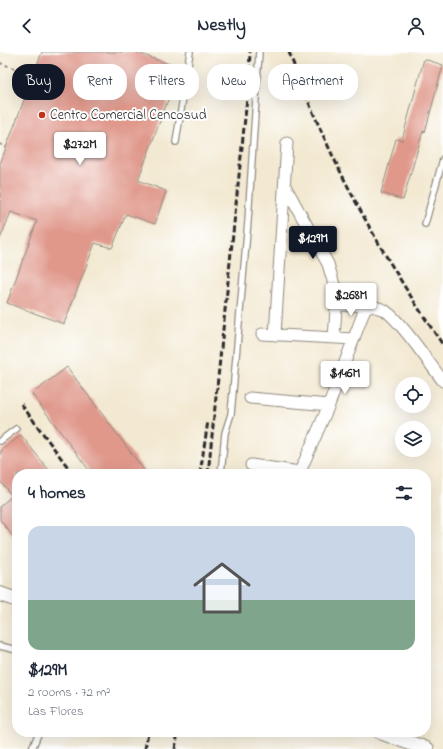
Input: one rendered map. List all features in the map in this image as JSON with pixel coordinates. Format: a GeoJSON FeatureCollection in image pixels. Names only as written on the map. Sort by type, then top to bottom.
{"type":"FeatureCollection","features":[{"type":"Feature","properties":{"kind":"street"},"geometry":{"type":"LineString","coordinates":[[275,335],[288,143]]}},
{"type":"Feature","properties":{"kind":"street"},"geometry":{"type":"LineString","coordinates":[[285,185],[328,264],[337,295],[334,338]]}},
{"type":"Feature","properties":{"kind":"street"},"geometry":{"type":"LineString","coordinates":[[336,305],[366,306],[379,308],[386,311],[391,315],[443,381]]}},
{"type":"Feature","properties":{"kind":"street"},"geometry":{"type":"LineString","coordinates":[[301,469],[329,404],[366,306]]}},
{"type":"Feature","properties":{"kind":"street"},"geometry":{"type":"LineString","coordinates":[[262,334],[354,339]]}},
{"type":"Feature","properties":{"kind":"street"},"geometry":{"type":"LineString","coordinates":[[250,398],[329,404]]}},
{"type":"Feature","properties":{"kind":"street"},"geometry":{"type":"LineString","coordinates":[[251,465],[275,469]]}},
{"type":"Feature","properties":{"kind":"street"},"geometry":{"type":"LineString","coordinates":[[0,594],[12,598]]}},
{"type":"Feature","properties":{"kind":"street"},"geometry":{"type":"LineString","coordinates":[[394,737],[427,749]]}},
{"type":"Feature","properties":{"kind":"lane"},"geometry":{"type":"LineString","coordinates":[[176,142],[190,52]]}},
{"type":"Feature","properties":{"kind":"lane"},"geometry":{"type":"LineString","coordinates":[[221,469],[225,433],[231,414],[248,220],[259,52]]}},
{"type":"Feature","properties":{"kind":"lane"},"geometry":{"type":"LineString","coordinates":[[425,224],[443,159]]}},
{"type":"Feature","properties":{"kind":"lane"},"geometry":{"type":"LineString","coordinates":[[0,441],[16,429]]}},
{"type":"Feature","properties":{"kind":"lane"},"geometry":{"type":"LineString","coordinates":[[0,646],[12,649]]}},
{"type":"Feature","properties":{"kind":"lane"},"geometry":{"type":"LineString","coordinates":[[32,749],[37,737]]}},
{"type":"Feature","properties":{"kind":"path"},"geometry":{"type":"LineString","coordinates":[[0,63],[12,68]]}},
{"type":"Feature","properties":{"kind":"path"},"geometry":{"type":"LineString","coordinates":[[0,144],[6,147]]}},
{"type":"Feature","properties":{"kind":"building"},"geometry":{"type":"Polygon","coordinates":[[[42,52],[135,52],[169,64],[135,64],[135,100],[168,100],[138,180],[166,191],[155,224],[126,214],[112,248],[95,243],[64,324],[7,303],[37,221],[11,212],[0,239],[0,164],[24,100],[65,100],[65,64],[38,64],[42,52]]]}},
{"type":"Feature","properties":{"kind":"building"},"geometry":{"type":"Polygon","coordinates":[[[424,59],[443,65],[425,132],[423,131],[403,200],[381,193],[396,139],[402,140],[424,59]]]}},
{"type":"Feature","properties":{"kind":"building"},"geometry":{"type":"Polygon","coordinates":[[[67,367],[143,469],[88,469],[32,394],[67,367]]]}},
{"type":"Feature","properties":{"kind":"building"},"geometry":{"type":"Polygon","coordinates":[[[21,435],[48,469],[12,469],[12,496],[0,481],[0,452],[21,435]]]}},
{"type":"Feature","properties":{"kind":"building"},"geometry":{"type":"Polygon","coordinates":[[[12,496],[12,535],[0,520],[0,506],[12,496]]]}},
{"type":"Feature","properties":{"kind":"railway"},"geometry":{"type":"LineString","coordinates":[[209,469],[249,79],[250,52]]}},
{"type":"Feature","properties":{"kind":"railway"},"geometry":{"type":"LineString","coordinates":[[289,52],[304,91],[338,167],[397,275],[443,345]]}},
{"type":"Feature","properties":{"kind":"railway"},"geometry":{"type":"LineString","coordinates":[[21,404],[69,469]]}},
{"type":"Feature","properties":{"kind":"railway"},"geometry":{"type":"LineString","coordinates":[[201,469],[208,421]]}},
{"type":"Feature","properties":{"kind":"railway"},"geometry":{"type":"LineString","coordinates":[[145,749],[147,737]]}},
{"type":"Feature","properties":{"kind":"railway"},"geometry":{"type":"LineString","coordinates":[[175,749],[177,737]]}},
{"type":"Feature","properties":{"kind":"place","name":"Centro Comercial Cencosud"},"geometry":{"type":"Point","coordinates":[42,115]}}]}
